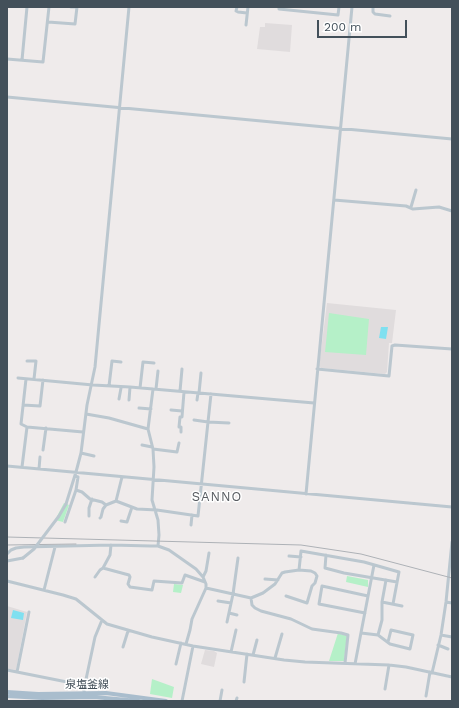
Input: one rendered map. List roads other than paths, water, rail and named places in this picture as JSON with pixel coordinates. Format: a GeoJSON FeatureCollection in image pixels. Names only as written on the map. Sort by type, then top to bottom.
{"type":"FeatureCollection","features":[{"type":"Feature","properties":{"kind":"main road","name":"泉塩釜線"},"geometry":{"type":"LineString","coordinates":[[7,692],[38,694],[106,693],[166,701]]}},
{"type":"Feature","properties":{"kind":"main road","name":"泉塩釜線"},"geometry":{"type":"LineString","coordinates":[[7,696],[42,698],[81,697],[138,701]]}},
{"type":"Feature","properties":{"kind":"street"},"geometry":{"type":"LineString","coordinates":[[22,60],[27,7]]}},
{"type":"Feature","properties":{"kind":"street"},"geometry":{"type":"LineString","coordinates":[[7,59],[43,62],[49,7]]}},
{"type":"Feature","properties":{"kind":"street"},"geometry":{"type":"LineString","coordinates":[[48,22],[75,24],[77,8],[71,7]]}},
{"type":"Feature","properties":{"kind":"street"},"geometry":{"type":"LineString","coordinates":[[7,561],[23,558],[34,549],[59,516],[66,504],[81,453],[83,432],[95,368],[129,7]]}},
{"type":"Feature","properties":{"kind":"street"},"geometry":{"type":"LineString","coordinates":[[237,7],[236,11],[247,13]]}},
{"type":"Feature","properties":{"kind":"street"},"geometry":{"type":"LineString","coordinates":[[246,24],[248,7]]}},
{"type":"Feature","properties":{"kind":"street"},"geometry":{"type":"LineString","coordinates":[[279,7],[279,9],[338,15],[339,7]]}},
{"type":"Feature","properties":{"kind":"street"},"geometry":{"type":"LineString","coordinates":[[313,13],[314,7]]}},
{"type":"Feature","properties":{"kind":"street"},"geometry":{"type":"LineString","coordinates":[[306,494],[352,7]]}},
{"type":"Feature","properties":{"kind":"street"},"geometry":{"type":"LineString","coordinates":[[373,7],[373,12],[375,14],[390,16]]}},
{"type":"Feature","properties":{"kind":"street"},"geometry":{"type":"LineString","coordinates":[[7,97],[452,139]]}},
{"type":"Feature","properties":{"kind":"street"},"geometry":{"type":"LineString","coordinates":[[411,207],[416,190]]}},
{"type":"Feature","properties":{"kind":"street"},"geometry":{"type":"LineString","coordinates":[[334,200],[411,207],[413,209],[439,207],[452,211]]}},
{"type":"Feature","properties":{"kind":"street"},"geometry":{"type":"LineString","coordinates":[[317,369],[389,376],[392,346],[395,344],[452,349]]}},
{"type":"Feature","properties":{"kind":"street"},"geometry":{"type":"LineString","coordinates":[[27,361],[36,361],[34,379]]}},
{"type":"Feature","properties":{"kind":"street"},"geometry":{"type":"LineString","coordinates":[[109,386],[112,361],[122,362]]}},
{"type":"Feature","properties":{"kind":"street"},"geometry":{"type":"LineString","coordinates":[[140,388],[143,362],[154,363]]}},
{"type":"Feature","properties":{"kind":"street"},"geometry":{"type":"LineString","coordinates":[[181,432],[181,427],[179,427],[182,411],[182,369]]}},
{"type":"Feature","properties":{"kind":"street"},"geometry":{"type":"LineString","coordinates":[[158,371],[150,409],[148,429],[152,448],[152,500],[158,520],[158,546]]}},
{"type":"Feature","properties":{"kind":"street"},"geometry":{"type":"LineString","coordinates":[[197,400],[201,373]]}},
{"type":"Feature","properties":{"kind":"street"},"geometry":{"type":"LineString","coordinates":[[18,378],[120,388],[130,387],[314,403]]}},
{"type":"Feature","properties":{"kind":"street"},"geometry":{"type":"LineString","coordinates":[[26,379],[21,424],[27,427],[83,432]]}},
{"type":"Feature","properties":{"kind":"street"},"geometry":{"type":"LineString","coordinates":[[23,405],[40,406],[43,380]]}},
{"type":"Feature","properties":{"kind":"street"},"geometry":{"type":"LineString","coordinates":[[129,400],[130,387]]}},
{"type":"Feature","properties":{"kind":"street"},"geometry":{"type":"LineString","coordinates":[[119,399],[120,388]]}},
{"type":"Feature","properties":{"kind":"street"},"geometry":{"type":"LineString","coordinates":[[100,518],[106,505],[116,501],[137,509],[199,515],[211,394]]}},
{"type":"Feature","properties":{"kind":"street"},"geometry":{"type":"LineString","coordinates":[[139,408],[150,409]]}},
{"type":"Feature","properties":{"kind":"street"},"geometry":{"type":"LineString","coordinates":[[172,410],[182,411]]}},
{"type":"Feature","properties":{"kind":"street"},"geometry":{"type":"LineString","coordinates":[[86,414],[109,418],[148,429]]}},
{"type":"Feature","properties":{"kind":"street"},"geometry":{"type":"LineString","coordinates":[[194,420],[229,424]]}},
{"type":"Feature","properties":{"kind":"street"},"geometry":{"type":"LineString","coordinates":[[22,467],[27,427]]}},
{"type":"Feature","properties":{"kind":"street"},"geometry":{"type":"LineString","coordinates":[[43,450],[46,428]]}},
{"type":"Feature","properties":{"kind":"street"},"geometry":{"type":"LineString","coordinates":[[142,445],[177,452],[178,443]]}},
{"type":"Feature","properties":{"kind":"street"},"geometry":{"type":"LineString","coordinates":[[81,453],[94,456]]}},
{"type":"Feature","properties":{"kind":"street"},"geometry":{"type":"LineString","coordinates":[[39,469],[40,457]]}},
{"type":"Feature","properties":{"kind":"street"},"geometry":{"type":"LineString","coordinates":[[7,466],[76,474],[122,476],[452,507]]}},
{"type":"Feature","properties":{"kind":"street"},"geometry":{"type":"LineString","coordinates":[[65,522],[76,490],[78,477],[76,474]]}},
{"type":"Feature","properties":{"kind":"street"},"geometry":{"type":"LineString","coordinates":[[116,501],[122,476]]}},
{"type":"Feature","properties":{"kind":"street"},"geometry":{"type":"LineString","coordinates":[[76,490],[106,505]]}},
{"type":"Feature","properties":{"kind":"street"},"geometry":{"type":"LineString","coordinates":[[88,516],[92,499]]}},
{"type":"Feature","properties":{"kind":"street"},"geometry":{"type":"LineString","coordinates":[[121,521],[127,522],[132,507]]}},
{"type":"Feature","properties":{"kind":"street"},"geometry":{"type":"LineString","coordinates":[[191,526],[192,515]]}},
{"type":"Feature","properties":{"kind":"street"},"geometry":{"type":"LineString","coordinates":[[426,696],[441,635],[452,542]]}},
{"type":"Feature","properties":{"kind":"street"},"geometry":{"type":"LineString","coordinates":[[95,577],[103,568],[110,555],[111,545]]}},
{"type":"Feature","properties":{"kind":"street"},"geometry":{"type":"LineString","coordinates":[[7,554],[10,550],[16,548],[111,545],[158,546],[174,552],[196,569],[203,577],[206,588],[192,617],[186,644]]}},
{"type":"Feature","properties":{"kind":"street"},"geometry":{"type":"LineString","coordinates":[[44,590],[55,547]]}},
{"type":"Feature","properties":{"kind":"street"},"geometry":{"type":"LineString","coordinates":[[299,570],[301,551],[374,565],[399,572],[393,604]]}},
{"type":"Feature","properties":{"kind":"street"},"geometry":{"type":"LineString","coordinates":[[203,577],[206,571],[209,553]]}},
{"type":"Feature","properties":{"kind":"street"},"geometry":{"type":"LineString","coordinates":[[326,555],[325,568],[397,582]]}},
{"type":"Feature","properties":{"kind":"street"},"geometry":{"type":"LineString","coordinates":[[290,556],[300,557]]}},
{"type":"Feature","properties":{"kind":"street"},"geometry":{"type":"LineString","coordinates":[[227,622],[238,558]]}},
{"type":"Feature","properties":{"kind":"street"},"geometry":{"type":"LineString","coordinates":[[355,664],[374,565]]}},
{"type":"Feature","properties":{"kind":"street"},"geometry":{"type":"LineString","coordinates":[[103,568],[129,575],[128,584],[130,587],[152,590],[154,581],[182,583],[185,575],[205,582]]}},
{"type":"Feature","properties":{"kind":"street"},"geometry":{"type":"LineString","coordinates":[[206,588],[251,598],[263,593],[278,580],[282,573],[290,570],[299,570],[316,573],[317,576],[307,604],[286,596]]}},
{"type":"Feature","properties":{"kind":"street"},"geometry":{"type":"LineString","coordinates":[[265,579],[278,580]]}},
{"type":"Feature","properties":{"kind":"street"},"geometry":{"type":"LineString","coordinates":[[378,635],[382,620],[382,602],[386,580]]}},
{"type":"Feature","properties":{"kind":"street"},"geometry":{"type":"LineString","coordinates":[[7,581],[63,594],[76,599],[102,620],[115,627],[192,646],[305,662],[390,666],[452,677]]}},
{"type":"Feature","properties":{"kind":"street"},"geometry":{"type":"LineString","coordinates":[[365,613],[319,604],[322,586],[368,596]]}},
{"type":"Feature","properties":{"kind":"street"},"geometry":{"type":"LineString","coordinates":[[251,598],[252,605],[261,611],[292,620],[312,629],[341,633],[348,636],[344,663]]}},
{"type":"Feature","properties":{"kind":"street"},"geometry":{"type":"LineString","coordinates":[[218,601],[231,603]]}},
{"type":"Feature","properties":{"kind":"street"},"geometry":{"type":"LineString","coordinates":[[382,602],[402,606]]}},
{"type":"Feature","properties":{"kind":"street"},"geometry":{"type":"LineString","coordinates":[[446,602],[452,603]]}},
{"type":"Feature","properties":{"kind":"street"},"geometry":{"type":"LineString","coordinates":[[17,672],[29,612]]}},
{"type":"Feature","properties":{"kind":"street"},"geometry":{"type":"LineString","coordinates":[[229,613],[237,615]]}},
{"type":"Feature","properties":{"kind":"street"},"geometry":{"type":"LineString","coordinates":[[102,620],[95,637],[85,684],[83,686],[84,693],[87,695],[116,699]]}},
{"type":"Feature","properties":{"kind":"street"},"geometry":{"type":"LineString","coordinates":[[231,652],[236,630]]}},
{"type":"Feature","properties":{"kind":"street"},"geometry":{"type":"LineString","coordinates":[[361,633],[378,635],[388,642],[397,646],[410,649],[413,635],[391,630],[388,642]]}},
{"type":"Feature","properties":{"kind":"street"},"geometry":{"type":"LineString","coordinates":[[123,647],[128,631]]}},
{"type":"Feature","properties":{"kind":"street"},"geometry":{"type":"LineString","coordinates":[[275,658],[282,634]]}},
{"type":"Feature","properties":{"kind":"street"},"geometry":{"type":"LineString","coordinates":[[441,635],[452,637]]}},
{"type":"Feature","properties":{"kind":"street"},"geometry":{"type":"LineString","coordinates":[[253,655],[257,640]]}},
{"type":"Feature","properties":{"kind":"street"},"geometry":{"type":"LineString","coordinates":[[176,664],[181,643]]}},
{"type":"Feature","properties":{"kind":"street"},"geometry":{"type":"LineString","coordinates":[[438,645],[448,649]]}},
{"type":"Feature","properties":{"kind":"street"},"geometry":{"type":"LineString","coordinates":[[182,701],[192,646]]}},
{"type":"Feature","properties":{"kind":"street"},"geometry":{"type":"LineString","coordinates":[[244,682],[247,654]]}},
{"type":"Feature","properties":{"kind":"street"},"geometry":{"type":"LineString","coordinates":[[385,689],[390,666]]}},
{"type":"Feature","properties":{"kind":"street"},"geometry":{"type":"LineString","coordinates":[[7,670],[83,686]]}},
{"type":"Feature","properties":{"kind":"street"},"geometry":{"type":"LineString","coordinates":[[220,701],[222,690]]}},
{"type":"Feature","properties":{"kind":"water"},"geometry":{"type":"Polygon","coordinates":[[[381,327],[388,327],[386,339],[379,338],[381,327]]]}},
{"type":"Feature","properties":{"kind":"water"},"geometry":{"type":"Polygon","coordinates":[[[13,610],[24,613],[23,620],[11,618],[13,610]]]}},
{"type":"Feature","properties":{"kind":"railway"},"geometry":{"type":"LineString","coordinates":[[7,537],[301,545],[361,554],[452,578]]}},
{"type":"Feature","properties":{"kind":"railway"},"geometry":{"type":"LineString","coordinates":[[7,545],[76,544]]}},
{"type":"Feature","properties":{"kind":"district","name":"SANNO"},"geometry":{"type":"Point","coordinates":[217,497]}}]}
